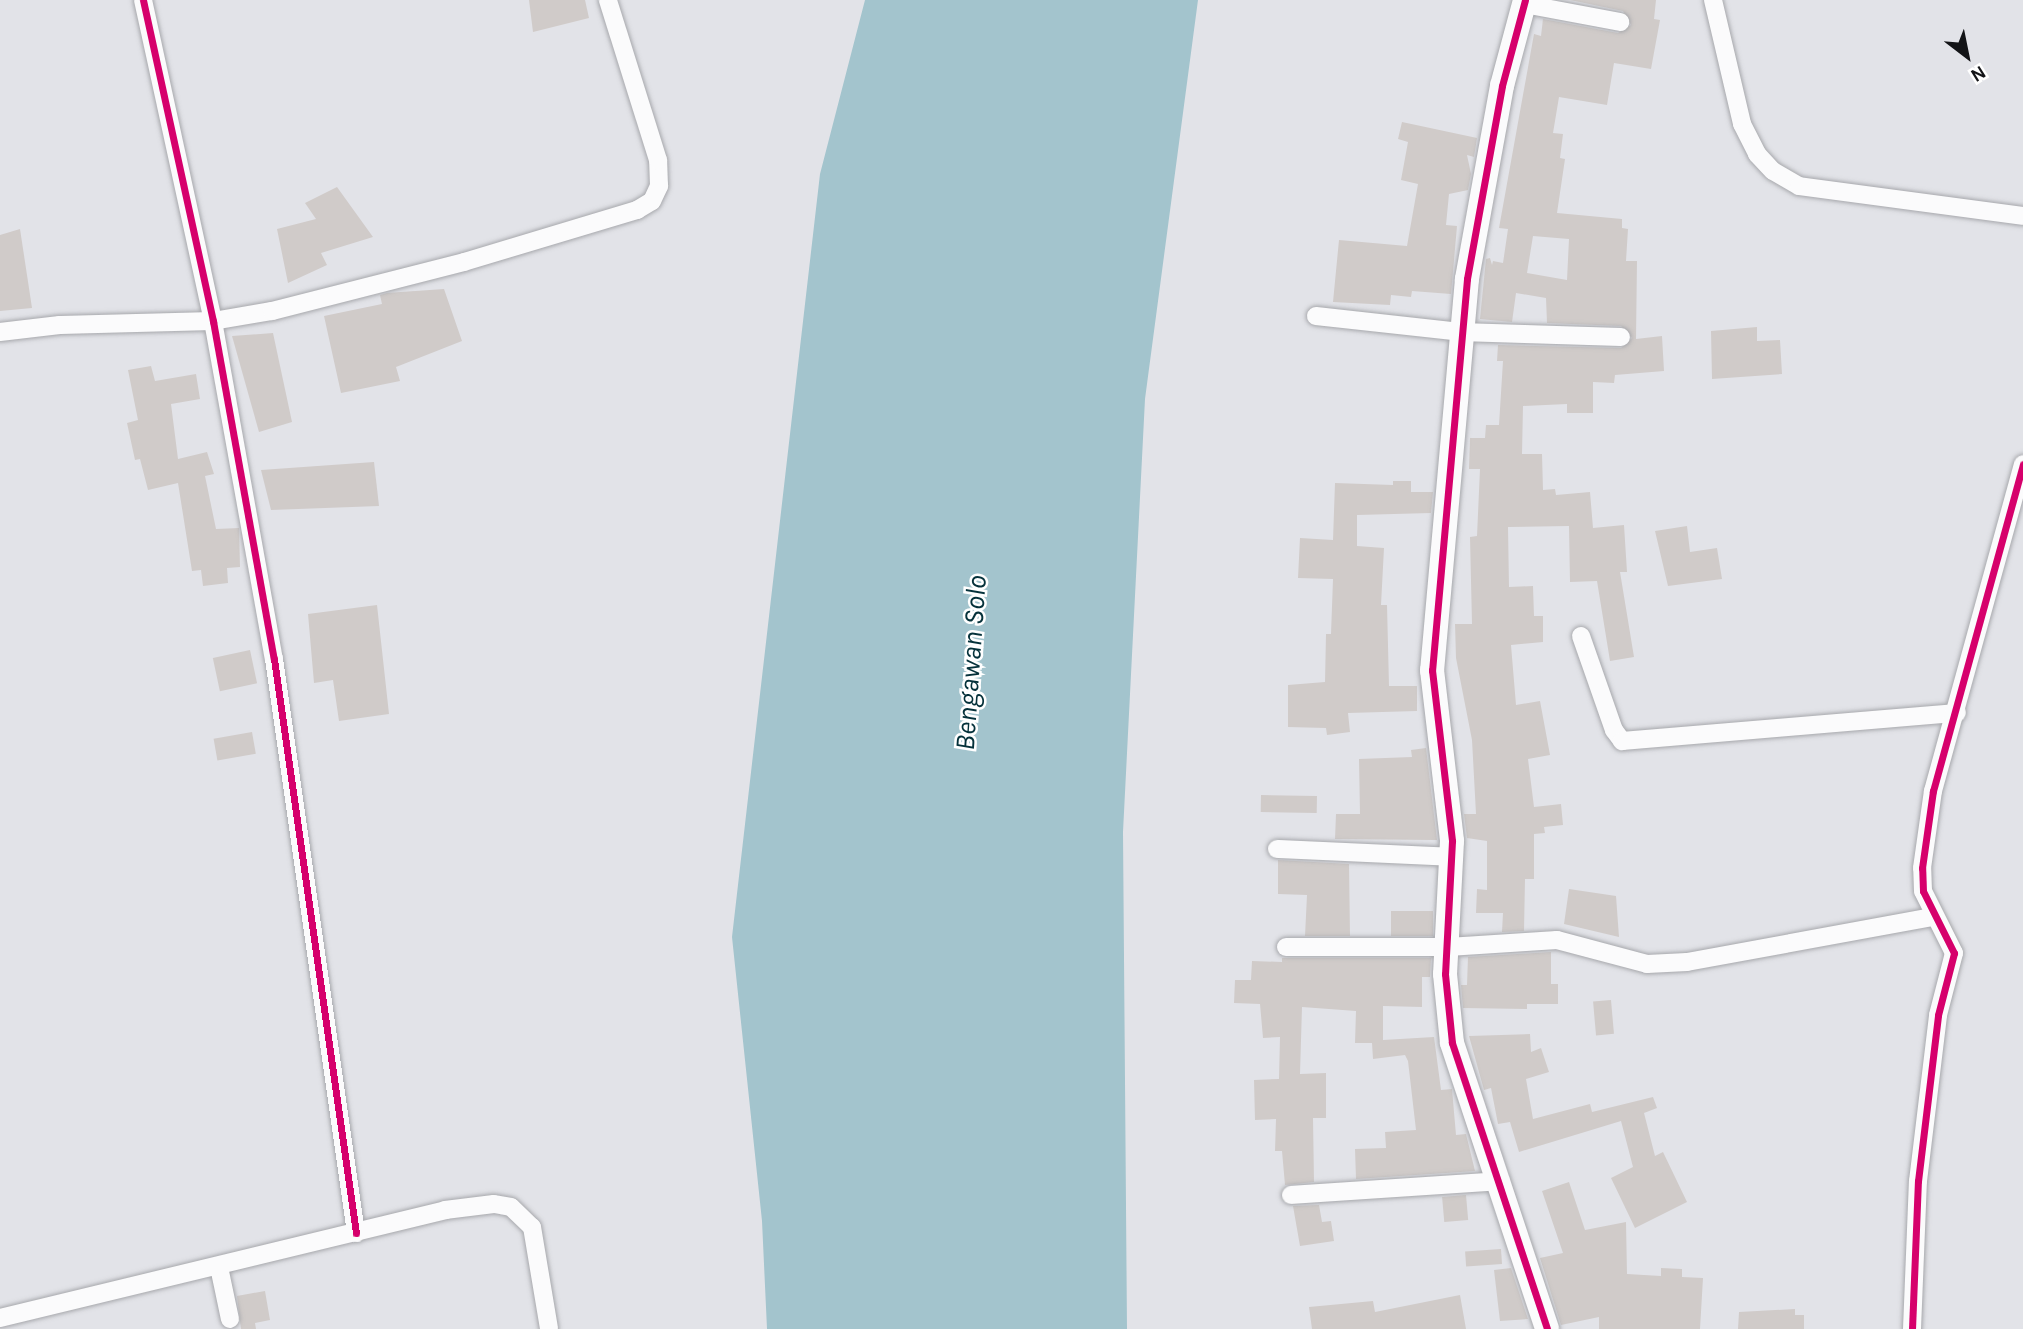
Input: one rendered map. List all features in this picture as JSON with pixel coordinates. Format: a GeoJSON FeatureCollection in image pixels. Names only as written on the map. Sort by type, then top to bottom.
{"type":"FeatureCollection","features":[{"type":"Feature","properties":{"kind":"street"},"geometry":{"type":"LineString","coordinates":[[143,0],[213,321],[274,659],[356,1233]]}},
{"type":"Feature","properties":{"kind":"street"},"geometry":{"type":"LineString","coordinates":[[0,332],[60,325],[213,321],[365,289],[637,210],[652,201],[659,186],[658,160],[608,0]]}},
{"type":"Feature","properties":{"kind":"street"},"geometry":{"type":"LineString","coordinates":[[1713,0],[1742,124],[1757,154],[1773,171],[1799,186],[2023,216]]}},
{"type":"Feature","properties":{"kind":"street"},"geometry":{"type":"LineString","coordinates":[[1547,1329],[1452,1043],[1445,974],[1452,857],[1432,670],[1460,332],[1502,86],[1524,2],[1620,22]]}},
{"type":"Feature","properties":{"kind":"street"},"geometry":{"type":"LineString","coordinates":[[1316,316],[1460,332],[1621,337]]}},
{"type":"Feature","properties":{"kind":"street"},"geometry":{"type":"LineString","coordinates":[[1912,1329],[1918,1181],[1938,1016],[1954,953],[1923,891],[1922,868],[1933,791],[1957,713],[1991,569],[2023,464]]}},
{"type":"Feature","properties":{"kind":"street"},"geometry":{"type":"LineString","coordinates":[[1581,636],[1622,741],[1957,713]]}},
{"type":"Feature","properties":{"kind":"street"},"geometry":{"type":"LineString","coordinates":[[1277,849],[1452,857]]}},
{"type":"Feature","properties":{"kind":"street"},"geometry":{"type":"LineString","coordinates":[[1286,947],[1448,947],[1557,940],[1647,964],[1687,962],[1934,917]]}},
{"type":"Feature","properties":{"kind":"street"},"geometry":{"type":"LineString","coordinates":[[1291,1195],[1500,1181]]}},
{"type":"Feature","properties":{"kind":"street"},"geometry":{"type":"LineString","coordinates":[[0,1318],[445,1210],[484,1204],[511,1208],[534,1233],[549,1329]]}},
{"type":"Feature","properties":{"kind":"street"},"geometry":{"type":"LineString","coordinates":[[219,1267],[230,1319]]}},
{"type":"Feature","properties":{"kind":"water","name":"Bengawan Solo"},"geometry":{"type":"Polygon","coordinates":[[[865,0],[1198,0],[1145,399],[1123,832],[1127,1329],[767,1329],[762,1221],[732,937],[820,174],[865,0]]]}},
{"type":"Feature","properties":{"kind":"building"},"geometry":{"type":"Polygon","coordinates":[[[529,0],[585,0],[589,18],[533,32],[529,0]]]}},
{"type":"Feature","properties":{"kind":"building"},"geometry":{"type":"Polygon","coordinates":[[[1570,0],[1656,0],[1654,19],[1660,20],[1651,69],[1614,63],[1607,105],[1559,97],[1553,133],[1563,134],[1560,158],[1565,159],[1557,213],[1622,219],[1622,228],[1628,229],[1626,261],[1637,261],[1636,339],[1662,336],[1664,371],[1615,375],[1614,383],[1593,382],[1593,413],[1567,413],[1567,404],[1523,406],[1522,454],[1542,454],[1543,490],[1555,489],[1556,495],[1590,492],[1593,528],[1624,525],[1627,572],[1620,572],[1634,657],[1610,661],[1597,581],[1570,582],[1569,526],[1508,527],[1509,587],[1533,586],[1534,616],[1543,616],[1543,642],[1511,645],[1516,705],[1540,701],[1550,755],[1528,759],[1534,807],[1561,804],[1563,825],[1544,827],[1545,833],[1534,834],[1534,879],[1525,879],[1524,931],[1502,932],[1503,913],[1476,913],[1477,889],[1487,890],[1487,841],[1467,838],[1464,814],[1476,814],[1472,740],[1456,658],[1455,624],[1472,624],[1470,537],[1477,536],[1480,469],[1469,469],[1470,438],[1485,438],[1486,425],[1499,425],[1503,361],[1497,361],[1498,345],[1621,348],[1632,338],[1621,326],[1547,323],[1546,298],[1516,293],[1512,322],[1480,319],[1486,259],[1490,258],[1492,265],[1493,261],[1503,263],[1508,229],[1499,228],[1534,34],[1541,36],[1543,19],[1618,33],[1631,25],[1623,11],[1570,0]],[[1533,236],[1527,273],[1567,280],[1569,239],[1533,236]]]}},
{"type":"Feature","properties":{"kind":"building"},"geometry":{"type":"Polygon","coordinates":[[[1402,122],[1477,138],[1474,157],[1467,155],[1471,174],[1468,190],[1449,194],[1446,225],[1457,226],[1451,294],[1412,291],[1411,297],[1391,295],[1390,305],[1333,302],[1339,240],[1407,246],[1418,184],[1401,180],[1408,142],[1398,139],[1402,122]]]}},
{"type":"Feature","properties":{"kind":"building"},"geometry":{"type":"Polygon","coordinates":[[[337,187],[373,237],[321,253],[327,265],[288,283],[277,229],[316,219],[305,203],[337,187]]]}},
{"type":"Feature","properties":{"kind":"building"},"geometry":{"type":"Polygon","coordinates":[[[20,229],[32,308],[0,311],[0,235],[20,229]]]}},
{"type":"Feature","properties":{"kind":"building"},"geometry":{"type":"Polygon","coordinates":[[[444,289],[462,341],[396,367],[400,381],[341,393],[324,316],[382,304],[380,295],[387,293],[444,289]]]}},
{"type":"Feature","properties":{"kind":"building"},"geometry":{"type":"Polygon","coordinates":[[[1757,327],[1757,341],[1780,340],[1782,374],[1712,379],[1711,331],[1757,327]]]}},
{"type":"Feature","properties":{"kind":"building"},"geometry":{"type":"Polygon","coordinates":[[[273,333],[292,422],[259,432],[232,336],[273,333]]]}},
{"type":"Feature","properties":{"kind":"building"},"geometry":{"type":"Polygon","coordinates":[[[151,366],[155,381],[196,374],[200,399],[171,404],[178,459],[207,452],[214,474],[205,476],[216,529],[239,528],[240,567],[227,568],[228,583],[203,586],[201,570],[192,571],[178,483],[148,490],[140,459],[135,460],[127,423],[138,420],[128,370],[151,366]]]}},
{"type":"Feature","properties":{"kind":"building"},"geometry":{"type":"Polygon","coordinates":[[[374,462],[379,506],[271,510],[261,470],[374,462]]]}},
{"type":"Feature","properties":{"kind":"building"},"geometry":{"type":"Polygon","coordinates":[[[1393,481],[1411,481],[1411,492],[1433,492],[1431,513],[1357,515],[1357,546],[1384,548],[1381,605],[1387,605],[1389,686],[1417,686],[1417,711],[1348,713],[1350,732],[1327,735],[1326,728],[1288,727],[1288,685],[1325,682],[1326,634],[1331,634],[1333,579],[1298,578],[1300,538],[1333,540],[1335,483],[1393,485],[1393,481]]]}},
{"type":"Feature","properties":{"kind":"building"},"geometry":{"type":"Polygon","coordinates":[[[1687,526],[1690,552],[1717,548],[1722,579],[1668,586],[1655,531],[1687,526]]]}},
{"type":"Feature","properties":{"kind":"building"},"geometry":{"type":"Polygon","coordinates":[[[377,605],[389,714],[339,721],[333,680],[314,683],[308,614],[377,605]]]}},
{"type":"Feature","properties":{"kind":"building"},"geometry":{"type":"Polygon","coordinates":[[[250,650],[257,683],[220,691],[213,658],[250,650]]]}},
{"type":"Feature","properties":{"kind":"building"},"geometry":{"type":"Polygon","coordinates":[[[252,732],[256,754],[217,760],[214,739],[252,732]]]}},
{"type":"Feature","properties":{"kind":"building"},"geometry":{"type":"Polygon","coordinates":[[[1426,748],[1437,840],[1335,839],[1336,814],[1360,814],[1359,759],[1412,757],[1411,750],[1426,748]]]}},
{"type":"Feature","properties":{"kind":"building"},"geometry":{"type":"Polygon","coordinates":[[[1261,795],[1317,796],[1317,813],[1261,812],[1261,795]]]}},
{"type":"Feature","properties":{"kind":"building"},"geometry":{"type":"Polygon","coordinates":[[[1278,860],[1349,864],[1350,936],[1305,936],[1307,895],[1278,894],[1278,860]]]}},
{"type":"Feature","properties":{"kind":"building"},"geometry":{"type":"Polygon","coordinates":[[[1569,889],[1616,896],[1619,937],[1564,924],[1569,889]]]}},
{"type":"Feature","properties":{"kind":"building"},"geometry":{"type":"Polygon","coordinates":[[[1391,911],[1433,911],[1433,936],[1391,936],[1391,911]]]}},
{"type":"Feature","properties":{"kind":"building"},"geometry":{"type":"Polygon","coordinates":[[[1551,952],[1551,984],[1558,984],[1558,1004],[1527,1004],[1527,1009],[1463,1008],[1461,985],[1467,985],[1468,957],[1551,952]]]}},
{"type":"Feature","properties":{"kind":"building"},"geometry":{"type":"Polygon","coordinates":[[[1282,958],[1431,958],[1430,977],[1422,977],[1422,1007],[1383,1006],[1383,1040],[1434,1037],[1441,1090],[1452,1089],[1456,1135],[1466,1134],[1475,1171],[1356,1179],[1355,1149],[1386,1148],[1385,1132],[1416,1130],[1408,1061],[1405,1055],[1373,1059],[1372,1043],[1355,1043],[1356,1011],[1302,1007],[1300,1074],[1326,1073],[1326,1118],[1313,1118],[1314,1182],[1285,1185],[1282,1151],[1275,1151],[1276,1119],[1255,1120],[1254,1080],[1279,1079],[1280,1037],[1263,1038],[1260,1004],[1234,1003],[1235,980],[1251,980],[1252,961],[1282,962],[1282,958]]]}},
{"type":"Feature","properties":{"kind":"building"},"geometry":{"type":"Polygon","coordinates":[[[1611,1000],[1614,1034],[1596,1035],[1593,1002],[1611,1000]]]}},
{"type":"Feature","properties":{"kind":"building"},"geometry":{"type":"Polygon","coordinates":[[[1530,1034],[1531,1052],[1541,1048],[1549,1072],[1526,1079],[1533,1119],[1590,1104],[1592,1112],[1653,1097],[1657,1108],[1644,1113],[1655,1156],[1663,1152],[1687,1202],[1635,1228],[1611,1178],[1633,1167],[1621,1121],[1519,1152],[1510,1122],[1498,1124],[1491,1088],[1484,1090],[1469,1036],[1530,1034]]]}},
{"type":"Feature","properties":{"kind":"building"},"geometry":{"type":"Polygon","coordinates":[[[1569,1182],[1585,1230],[1626,1222],[1627,1274],[1661,1276],[1661,1268],[1682,1269],[1682,1277],[1703,1278],[1700,1329],[1599,1329],[1599,1317],[1561,1325],[1540,1258],[1563,1253],[1542,1191],[1569,1182]]]}},
{"type":"Feature","properties":{"kind":"building"},"geometry":{"type":"Polygon","coordinates":[[[1466,1195],[1468,1220],[1444,1222],[1442,1197],[1466,1195]]]}},
{"type":"Feature","properties":{"kind":"building"},"geometry":{"type":"Polygon","coordinates":[[[1319,1205],[1322,1222],[1331,1221],[1334,1241],[1300,1246],[1293,1206],[1319,1205]]]}},
{"type":"Feature","properties":{"kind":"building"},"geometry":{"type":"Polygon","coordinates":[[[1501,1249],[1502,1264],[1466,1266],[1465,1252],[1501,1249]]]}},
{"type":"Feature","properties":{"kind":"building"},"geometry":{"type":"Polygon","coordinates":[[[1511,1268],[1528,1319],[1500,1321],[1494,1270],[1511,1268]]]}},
{"type":"Feature","properties":{"kind":"building"},"geometry":{"type":"Polygon","coordinates":[[[265,1291],[270,1320],[255,1323],[256,1329],[241,1329],[237,1296],[265,1291]]]}},
{"type":"Feature","properties":{"kind":"building"},"geometry":{"type":"Polygon","coordinates":[[[1460,1295],[1466,1329],[1312,1329],[1309,1307],[1373,1301],[1375,1312],[1460,1295]]]}},
{"type":"Feature","properties":{"kind":"building"},"geometry":{"type":"Polygon","coordinates":[[[1795,1309],[1795,1315],[1804,1315],[1804,1329],[1738,1329],[1739,1312],[1795,1309]]]}},
{"type":"Feature","properties":{"kind":"cycle path"},"geometry":{"type":"LineString","coordinates":[[143,0],[213,321],[274,659],[356,1233]]}},
{"type":"Feature","properties":{"kind":"cycle path"},"geometry":{"type":"LineString","coordinates":[[1525,0],[1502,86],[1467,279],[1432,670],[1452,841],[1445,974],[1452,1043],[1547,1329]]}},
{"type":"Feature","properties":{"kind":"cycle path"},"geometry":{"type":"LineString","coordinates":[[1912,1329],[1918,1181],[1938,1015],[1954,953],[1923,891],[1922,868],[1933,791],[2023,464]]}}]}
